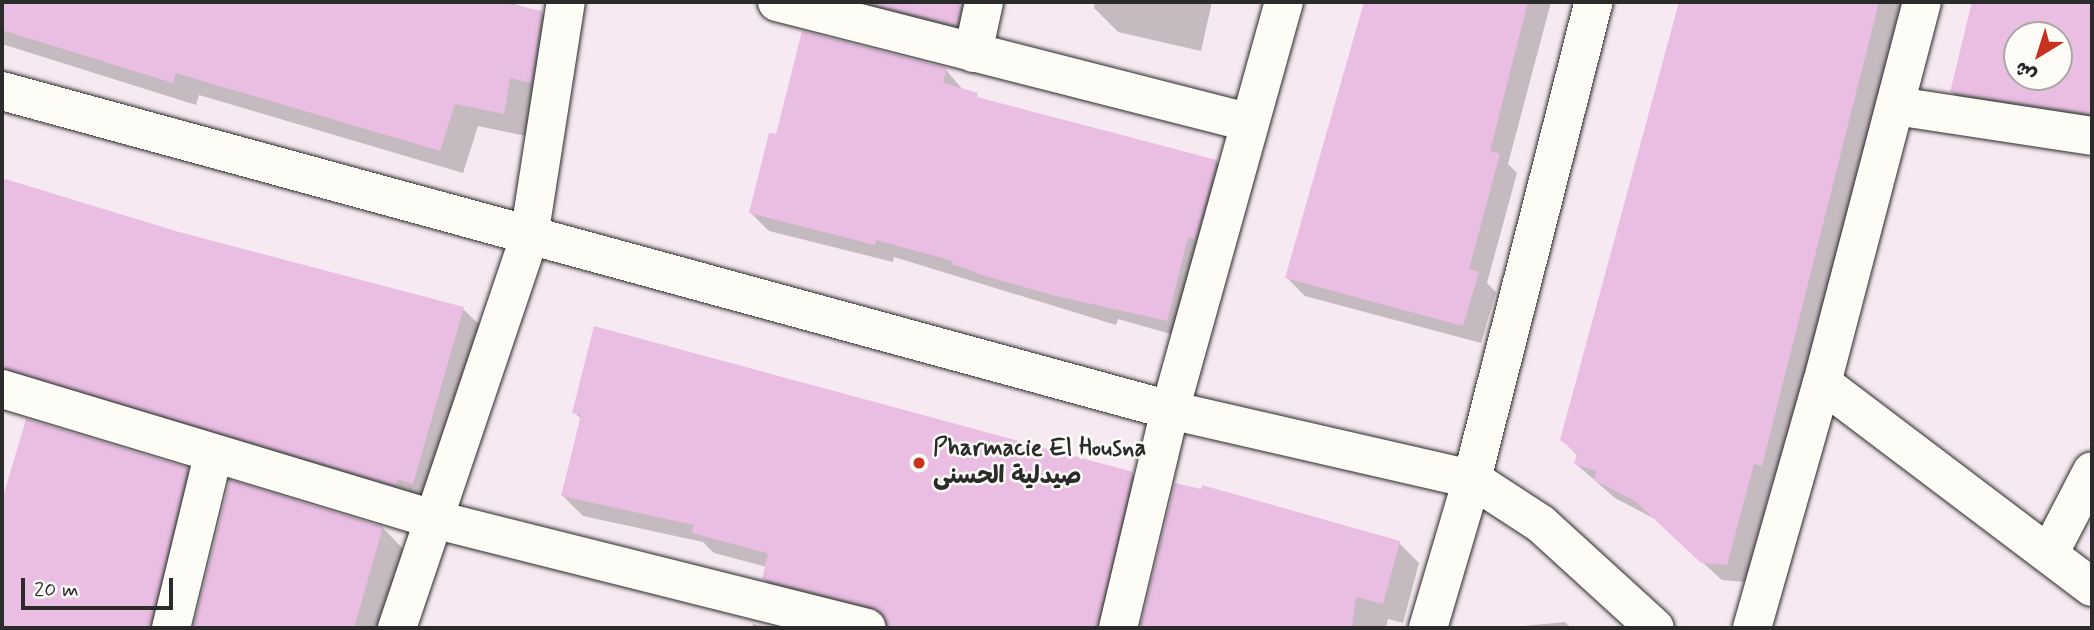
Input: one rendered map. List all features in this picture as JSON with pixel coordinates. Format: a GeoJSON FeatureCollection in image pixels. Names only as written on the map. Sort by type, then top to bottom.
{"type":"FeatureCollection","features":[{"type":"Feature","properties":{"kind":"street"},"geometry":{"type":"LineString","coordinates":[[397,628],[437,520],[529,237],[566,2]]}},
{"type":"Feature","properties":{"kind":"street"},"geometry":{"type":"LineString","coordinates":[[777,2],[1248,122]]}},
{"type":"Feature","properties":{"kind":"street"},"geometry":{"type":"LineString","coordinates":[[973,52],[984,2]]}},
{"type":"Feature","properties":{"kind":"street"},"geometry":{"type":"LineString","coordinates":[[1118,628],[1170,410],[1248,122],[1284,2]]}},
{"type":"Feature","properties":{"kind":"street"},"geometry":{"type":"LineString","coordinates":[[1427,628],[1472,478],[1594,2]]}},
{"type":"Feature","properties":{"kind":"street"},"geometry":{"type":"LineString","coordinates":[[1752,628],[1822,383],[1922,2]]}},
{"type":"Feature","properties":{"kind":"street"},"geometry":{"type":"LineString","coordinates":[[2,91],[1170,410],[1472,478],[1541,524],[1656,628]]}},
{"type":"Feature","properties":{"kind":"street"},"geometry":{"type":"LineString","coordinates":[[1896,106],[2092,136]]}},
{"type":"Feature","properties":{"kind":"street"},"geometry":{"type":"LineString","coordinates":[[1822,383],[2092,587]]}},
{"type":"Feature","properties":{"kind":"street"},"geometry":{"type":"LineString","coordinates":[[2,389],[213,456],[437,520],[861,627]]}},
{"type":"Feature","properties":{"kind":"street"},"geometry":{"type":"LineString","coordinates":[[171,628],[213,456]]}},
{"type":"Feature","properties":{"kind":"street"},"geometry":{"type":"LineString","coordinates":[[2049,554],[2092,471]]}},
{"type":"Feature","properties":{"kind":"building"},"geometry":{"type":"Polygon","coordinates":[[[2,2],[500,2],[542,11],[531,83],[510,78],[504,114],[455,104],[440,151],[176,73],[173,83],[2,30],[2,2]]]}},
{"type":"Feature","properties":{"kind":"building"},"geometry":{"type":"Polygon","coordinates":[[[865,2],[962,2],[957,25],[865,2]]]}},
{"type":"Feature","properties":{"kind":"building"},"geometry":{"type":"Polygon","coordinates":[[[1364,2],[1528,2],[1490,151],[1500,154],[1469,269],[1479,272],[1463,326],[1285,278],[1364,2]]]}},
{"type":"Feature","properties":{"kind":"building"},"geometry":{"type":"Polygon","coordinates":[[[1679,2],[1879,2],[1762,466],[1754,464],[1727,565],[1701,563],[1635,501],[1594,480],[1596,471],[1574,464],[1577,453],[1560,440],[1679,2]]]}},
{"type":"Feature","properties":{"kind":"building"},"geometry":{"type":"Polygon","coordinates":[[[1972,2],[2092,2],[2092,114],[1950,92],[1972,2]]]}},
{"type":"Feature","properties":{"kind":"building"},"geometry":{"type":"Polygon","coordinates":[[[802,31],[947,68],[943,83],[978,93],[977,97],[1217,160],[1195,239],[1188,237],[1167,321],[1052,295],[985,276],[952,264],[953,261],[876,240],[875,245],[749,213],[769,133],[776,134],[802,31]]]}},
{"type":"Feature","properties":{"kind":"building"},"geometry":{"type":"Polygon","coordinates":[[[2,178],[179,232],[464,307],[413,484],[397,479],[396,485],[2,368],[2,178]]]}},
{"type":"Feature","properties":{"kind":"building"},"geometry":{"type":"Polygon","coordinates":[[[594,326],[1133,472],[1097,628],[888,628],[883,613],[872,607],[762,579],[768,554],[692,533],[694,525],[561,496],[581,415],[572,413],[594,326]]]}},
{"type":"Feature","properties":{"kind":"building"},"geometry":{"type":"Polygon","coordinates":[[[26,419],[188,468],[150,628],[2,628],[2,500],[26,419]]]}},
{"type":"Feature","properties":{"kind":"building"},"geometry":{"type":"Polygon","coordinates":[[[230,480],[383,527],[354,628],[193,628],[230,480]]]}},
{"type":"Feature","properties":{"kind":"building"},"geometry":{"type":"Polygon","coordinates":[[[1175,483],[1201,489],[1202,485],[1400,541],[1383,604],[1356,597],[1352,628],[1140,628],[1175,483]]]}},
{"type":"Feature","properties":{"kind":"place","name":"Pharmacie El Housna صيدلية الحسنى"},"geometry":{"type":"Point","coordinates":[919,463]}}]}
